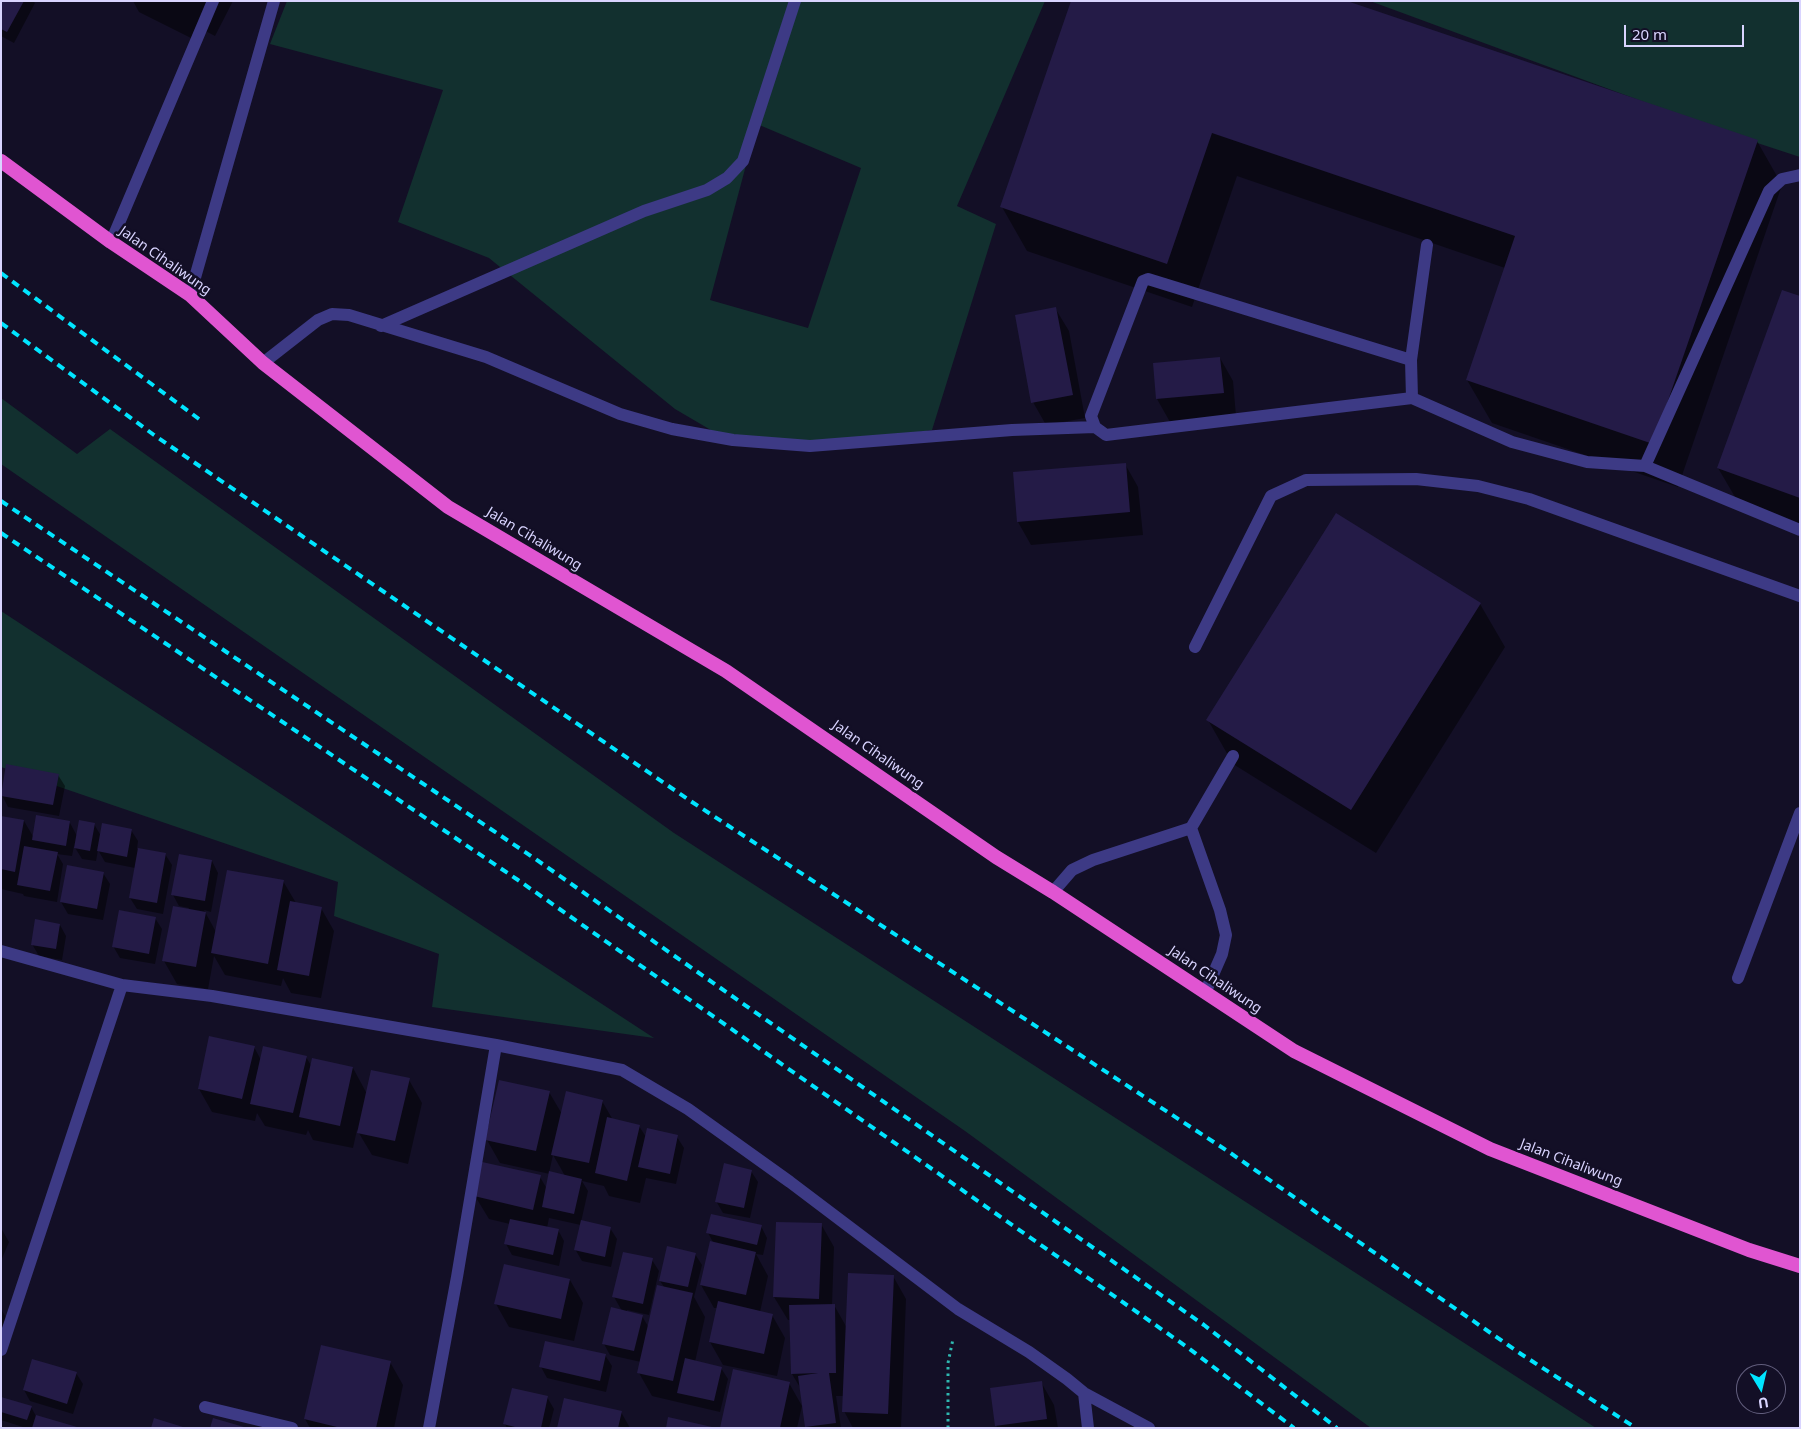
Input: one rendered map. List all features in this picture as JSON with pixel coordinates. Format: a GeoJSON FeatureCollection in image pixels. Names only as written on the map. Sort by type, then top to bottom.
{"type":"FeatureCollection","features":[{"type":"Feature","properties":{"kind":"highway","name":"Jalan Cihaliwung"},"geometry":{"type":"LineString","coordinates":[[1,161],[111,242],[190,295],[263,363],[448,507],[726,671],[996,857],[1053,892],[1294,1052],[1490,1149],[1749,1250],[1800,1266]]}},
{"type":"Feature","properties":{"kind":"street"},"geometry":{"type":"LineString","coordinates":[[111,242],[212,1]]}},
{"type":"Feature","properties":{"kind":"street"},"geometry":{"type":"LineString","coordinates":[[190,295],[274,1]]}},
{"type":"Feature","properties":{"kind":"street"},"geometry":{"type":"LineString","coordinates":[[381,326],[636,215],[707,190],[727,178],[743,160],[795,1]]}},
{"type":"Feature","properties":{"kind":"street"},"geometry":{"type":"LineString","coordinates":[[1645,466],[1769,191],[1782,179],[1800,175]]}},
{"type":"Feature","properties":{"kind":"street"},"geometry":{"type":"LineString","coordinates":[[1412,398],[1410,360],[1427,244]]}},
{"type":"Feature","properties":{"kind":"street"},"geometry":{"type":"LineString","coordinates":[[1410,360],[1148,279],[1143,281],[1091,416],[1095,427],[1106,435],[1412,398],[1512,442],[1588,462],[1645,466],[1800,530]]}},
{"type":"Feature","properties":{"kind":"street"},"geometry":{"type":"LineString","coordinates":[[263,363],[318,320],[332,314],[357,317],[486,357],[620,414],[672,429],[733,440],[810,446],[1012,430],[1095,427]]}},
{"type":"Feature","properties":{"kind":"street"},"geometry":{"type":"LineString","coordinates":[[1195,647],[1272,496],[1306,480],[1416,479],[1478,486],[1529,499],[1800,596]]}},
{"type":"Feature","properties":{"kind":"street"},"geometry":{"type":"LineString","coordinates":[[1053,892],[1072,870],[1093,860],[1191,828],[1233,756]]}},
{"type":"Feature","properties":{"kind":"street"},"geometry":{"type":"LineString","coordinates":[[1738,978],[1800,813]]}},
{"type":"Feature","properties":{"kind":"street"},"geometry":{"type":"LineString","coordinates":[[1191,828],[1220,910],[1226,935],[1222,954],[1205,993]]}},
{"type":"Feature","properties":{"kind":"street"},"geometry":{"type":"LineString","coordinates":[[1,951],[122,985],[212,996],[496,1045],[622,1070],[688,1109],[790,1182],[958,1309],[1028,1352],[1084,1393],[1149,1428]]}},
{"type":"Feature","properties":{"kind":"street"},"geometry":{"type":"LineString","coordinates":[[1,1350],[122,985]]}},
{"type":"Feature","properties":{"kind":"street"},"geometry":{"type":"LineString","coordinates":[[429,1428],[457,1277],[496,1045]]}},
{"type":"Feature","properties":{"kind":"street"},"geometry":{"type":"LineString","coordinates":[[1084,1393],[1088,1428]]}},
{"type":"Feature","properties":{"kind":"street"},"geometry":{"type":"LineString","coordinates":[[205,1407],[292,1428]]}},
{"type":"Feature","properties":{"kind":"path"},"geometry":{"type":"LineString","coordinates":[[948,1428],[948,1363],[958,1309]]}},
{"type":"Feature","properties":{"kind":"green space"},"geometry":{"type":"Polygon","coordinates":[[[287,1],[1045,1],[957,206],[996,224],[932,430],[817,448],[733,443],[675,409],[489,258],[398,222],[443,90],[270,44],[287,1]],[[757,124],[710,300],[808,328],[861,168],[757,124]]]}},
{"type":"Feature","properties":{"kind":"green space"},"geometry":{"type":"Polygon","coordinates":[[[1370,1],[1800,1],[1800,157],[1739,137],[1370,1]]]}},
{"type":"Feature","properties":{"kind":"green space"},"geometry":{"type":"Polygon","coordinates":[[[1,398],[77,454],[110,429],[674,833],[1596,1428],[1371,1428],[965,1131],[1,464],[1,398]]]}},
{"type":"Feature","properties":{"kind":"green space"},"geometry":{"type":"Polygon","coordinates":[[[1,611],[654,1038],[432,1007],[439,954],[334,916],[338,882],[1,767],[1,611]]]}},
{"type":"Feature","properties":{"kind":"building"},"geometry":{"type":"Polygon","coordinates":[[[1,1],[24,1],[7,32],[1,29],[1,1]]]}},
{"type":"Feature","properties":{"kind":"building"},"geometry":{"type":"Polygon","coordinates":[[[1071,1],[1347,1],[1758,140],[1653,444],[1466,380],[1515,236],[1212,133],[1167,264],[1000,207],[1071,1]]]}},
{"type":"Feature","properties":{"kind":"building"},"geometry":{"type":"Polygon","coordinates":[[[1782,290],[1800,296],[1800,498],[1717,468],[1782,290]]]}},
{"type":"Feature","properties":{"kind":"building"},"geometry":{"type":"Polygon","coordinates":[[[1056,307],[1073,395],[1031,403],[1015,315],[1056,307]]]}},
{"type":"Feature","properties":{"kind":"building"},"geometry":{"type":"Polygon","coordinates":[[[1220,357],[1224,393],[1156,399],[1153,363],[1220,357]]]}},
{"type":"Feature","properties":{"kind":"building"},"geometry":{"type":"Polygon","coordinates":[[[1126,463],[1130,512],[1017,522],[1013,472],[1126,463]]]}},
{"type":"Feature","properties":{"kind":"building"},"geometry":{"type":"Polygon","coordinates":[[[1336,513],[1481,603],[1351,810],[1206,720],[1336,513]]]}},
{"type":"Feature","properties":{"kind":"building"},"geometry":{"type":"Polygon","coordinates":[[[6,764],[59,774],[53,805],[1,796],[6,764]]]}},
{"type":"Feature","properties":{"kind":"building"},"geometry":{"type":"Polygon","coordinates":[[[36,815],[70,821],[66,846],[32,840],[36,815]]]}},
{"type":"Feature","properties":{"kind":"building"},"geometry":{"type":"Polygon","coordinates":[[[1,816],[24,820],[15,872],[1,869],[1,816]]]}},
{"type":"Feature","properties":{"kind":"building"},"geometry":{"type":"Polygon","coordinates":[[[79,820],[95,823],[90,851],[74,848],[79,820]]]}},
{"type":"Feature","properties":{"kind":"building"},"geometry":{"type":"Polygon","coordinates":[[[102,823],[132,829],[127,857],[97,851],[102,823]]]}},
{"type":"Feature","properties":{"kind":"building"},"geometry":{"type":"Polygon","coordinates":[[[24,846],[58,852],[50,891],[17,885],[24,846]]]}},
{"type":"Feature","properties":{"kind":"building"},"geometry":{"type":"Polygon","coordinates":[[[138,848],[166,853],[157,903],[129,898],[138,848]]]}},
{"type":"Feature","properties":{"kind":"building"},"geometry":{"type":"Polygon","coordinates":[[[179,854],[212,860],[205,901],[171,895],[179,854]]]}},
{"type":"Feature","properties":{"kind":"building"},"geometry":{"type":"Polygon","coordinates":[[[67,865],[104,872],[97,909],[60,902],[67,865]]]}},
{"type":"Feature","properties":{"kind":"building"},"geometry":{"type":"Polygon","coordinates":[[[227,870],[284,880],[268,964],[211,953],[227,870]]]}},
{"type":"Feature","properties":{"kind":"building"},"geometry":{"type":"Polygon","coordinates":[[[290,901],[322,907],[309,976],[277,970],[290,901]]]}},
{"type":"Feature","properties":{"kind":"building"},"geometry":{"type":"Polygon","coordinates":[[[173,906],[206,912],[196,967],[162,961],[173,906]]]}},
{"type":"Feature","properties":{"kind":"building"},"geometry":{"type":"Polygon","coordinates":[[[119,910],[156,917],[149,954],[112,947],[119,910]]]}},
{"type":"Feature","properties":{"kind":"building"},"geometry":{"type":"Polygon","coordinates":[[[35,919],[60,924],[56,949],[31,945],[35,919]]]}},
{"type":"Feature","properties":{"kind":"building"},"geometry":{"type":"Polygon","coordinates":[[[209,1036],[255,1046],[242,1099],[198,1089],[209,1036]]]}},
{"type":"Feature","properties":{"kind":"building"},"geometry":{"type":"Polygon","coordinates":[[[263,1046],[307,1056],[293,1113],[250,1104],[263,1046]]]}},
{"type":"Feature","properties":{"kind":"building"},"geometry":{"type":"Polygon","coordinates":[[[312,1058],[353,1067],[340,1126],[299,1117],[312,1058]]]}},
{"type":"Feature","properties":{"kind":"building"},"geometry":{"type":"Polygon","coordinates":[[[371,1070],[410,1078],[395,1141],[357,1133],[371,1070]]]}},
{"type":"Feature","properties":{"kind":"building"},"geometry":{"type":"Polygon","coordinates":[[[499,1080],[550,1091],[536,1151],[485,1140],[499,1080]]]}},
{"type":"Feature","properties":{"kind":"building"},"geometry":{"type":"Polygon","coordinates":[[[566,1091],[603,1100],[589,1163],[551,1155],[566,1091]]]}},
{"type":"Feature","properties":{"kind":"building"},"geometry":{"type":"Polygon","coordinates":[[[607,1117],[640,1125],[627,1181],[595,1173],[607,1117]]]}},
{"type":"Feature","properties":{"kind":"building"},"geometry":{"type":"Polygon","coordinates":[[[647,1128],[678,1135],[670,1174],[638,1167],[647,1128]]]}},
{"type":"Feature","properties":{"kind":"building"},"geometry":{"type":"Polygon","coordinates":[[[482,1162],[541,1175],[533,1210],[474,1196],[482,1162]]]}},
{"type":"Feature","properties":{"kind":"building"},"geometry":{"type":"Polygon","coordinates":[[[724,1163],[752,1170],[744,1208],[715,1202],[724,1163]]]}},
{"type":"Feature","properties":{"kind":"building"},"geometry":{"type":"Polygon","coordinates":[[[549,1171],[582,1179],[574,1214],[542,1207],[549,1171]]]}},
{"type":"Feature","properties":{"kind":"building"},"geometry":{"type":"Polygon","coordinates":[[[711,1214],[762,1225],[757,1245],[706,1233],[711,1214]]]}},
{"type":"Feature","properties":{"kind":"building"},"geometry":{"type":"Polygon","coordinates":[[[510,1219],[559,1229],[553,1255],[504,1244],[510,1219]]]}},
{"type":"Feature","properties":{"kind":"building"},"geometry":{"type":"Polygon","coordinates":[[[581,1220],[611,1227],[605,1257],[574,1250],[581,1220]]]}},
{"type":"Feature","properties":{"kind":"building"},"geometry":{"type":"Polygon","coordinates":[[[776,1222],[822,1223],[819,1299],[773,1297],[776,1222]]]}},
{"type":"Feature","properties":{"kind":"building"},"geometry":{"type":"Polygon","coordinates":[[[710,1241],[756,1252],[746,1295],[700,1285],[710,1241]]]}},
{"type":"Feature","properties":{"kind":"building"},"geometry":{"type":"Polygon","coordinates":[[[667,1246],[696,1253],[688,1287],[659,1281],[667,1246]]]}},
{"type":"Feature","properties":{"kind":"building"},"geometry":{"type":"Polygon","coordinates":[[[623,1252],[653,1258],[643,1304],[612,1297],[623,1252]]]}},
{"type":"Feature","properties":{"kind":"building"},"geometry":{"type":"Polygon","coordinates":[[[504,1264],[570,1279],[561,1319],[494,1304],[504,1264]]]}},
{"type":"Feature","properties":{"kind":"building"},"geometry":{"type":"Polygon","coordinates":[[[848,1273],[894,1275],[888,1414],[842,1412],[848,1273]]]}},
{"type":"Feature","properties":{"kind":"building"},"geometry":{"type":"Polygon","coordinates":[[[657,1285],[693,1293],[673,1381],[637,1373],[657,1285]]]}},
{"type":"Feature","properties":{"kind":"building"},"geometry":{"type":"Polygon","coordinates":[[[718,1301],[773,1314],[764,1354],[709,1342],[718,1301]]]}},
{"type":"Feature","properties":{"kind":"building"},"geometry":{"type":"Polygon","coordinates":[[[835,1304],[836,1373],[829,1373],[836,1423],[805,1427],[798,1376],[818,1373],[791,1374],[789,1305],[835,1304]]]}},
{"type":"Feature","properties":{"kind":"building"},"geometry":{"type":"Polygon","coordinates":[[[611,1307],[643,1315],[634,1351],[602,1344],[611,1307]]]}},
{"type":"Feature","properties":{"kind":"building"},"geometry":{"type":"Polygon","coordinates":[[[545,1341],[606,1354],[600,1381],[539,1367],[545,1341]]]}},
{"type":"Feature","properties":{"kind":"building"},"geometry":{"type":"Polygon","coordinates":[[[321,1345],[391,1361],[376,1428],[341,1428],[304,1419],[321,1345]]]}},
{"type":"Feature","properties":{"kind":"building"},"geometry":{"type":"Polygon","coordinates":[[[685,1358],[722,1367],[714,1401],[677,1393],[685,1358]]]}},
{"type":"Feature","properties":{"kind":"building"},"geometry":{"type":"Polygon","coordinates":[[[32,1359],[77,1372],[67,1404],[23,1390],[32,1359]]]}},
{"type":"Feature","properties":{"kind":"building"},"geometry":{"type":"Polygon","coordinates":[[[733,1369],[790,1382],[780,1428],[720,1428],[733,1369]]]}},
{"type":"Feature","properties":{"kind":"building"},"geometry":{"type":"Polygon","coordinates":[[[1042,1381],[1047,1419],[995,1426],[990,1388],[1042,1381]]]}},
{"type":"Feature","properties":{"kind":"building"},"geometry":{"type":"Polygon","coordinates":[[[512,1388],[548,1396],[541,1428],[519,1428],[503,1424],[512,1388]]]}},
{"type":"Feature","properties":{"kind":"building"},"geometry":{"type":"Polygon","coordinates":[[[1,1397],[32,1406],[27,1420],[1,1412],[1,1397]]]}},
{"type":"Feature","properties":{"kind":"building"},"geometry":{"type":"Polygon","coordinates":[[[564,1398],[622,1411],[618,1428],[557,1428],[564,1398]]]}},
{"type":"Feature","properties":{"kind":"building"},"geometry":{"type":"Polygon","coordinates":[[[36,1415],[77,1427],[77,1428],[32,1428],[36,1415]]]}},
{"type":"Feature","properties":{"kind":"building"},"geometry":{"type":"Polygon","coordinates":[[[668,1417],[712,1427],[712,1428],[666,1428],[668,1417]]]}},
{"type":"Feature","properties":{"kind":"building"},"geometry":{"type":"Polygon","coordinates":[[[154,1418],[183,1427],[183,1428],[151,1428],[154,1418]]]}},
{"type":"Feature","properties":{"kind":"building"},"geometry":{"type":"Polygon","coordinates":[[[213,1418],[244,1427],[244,1428],[210,1428],[213,1418]]]}},
{"type":"Feature","properties":{"kind":"railway"},"geometry":{"type":"LineString","coordinates":[[1,273],[199,419]]}},
{"type":"Feature","properties":{"kind":"railway"},"geometry":{"type":"LineString","coordinates":[[1,323],[154,435],[692,802],[1229,1152],[1521,1354],[1636,1428]]}},
{"type":"Feature","properties":{"kind":"railway"},"geometry":{"type":"LineString","coordinates":[[1,501],[534,858],[1204,1325],[1337,1428]]}},
{"type":"Feature","properties":{"kind":"railway"},"geometry":{"type":"LineString","coordinates":[[1,533],[518,880],[1187,1347],[1294,1428]]}}]}
